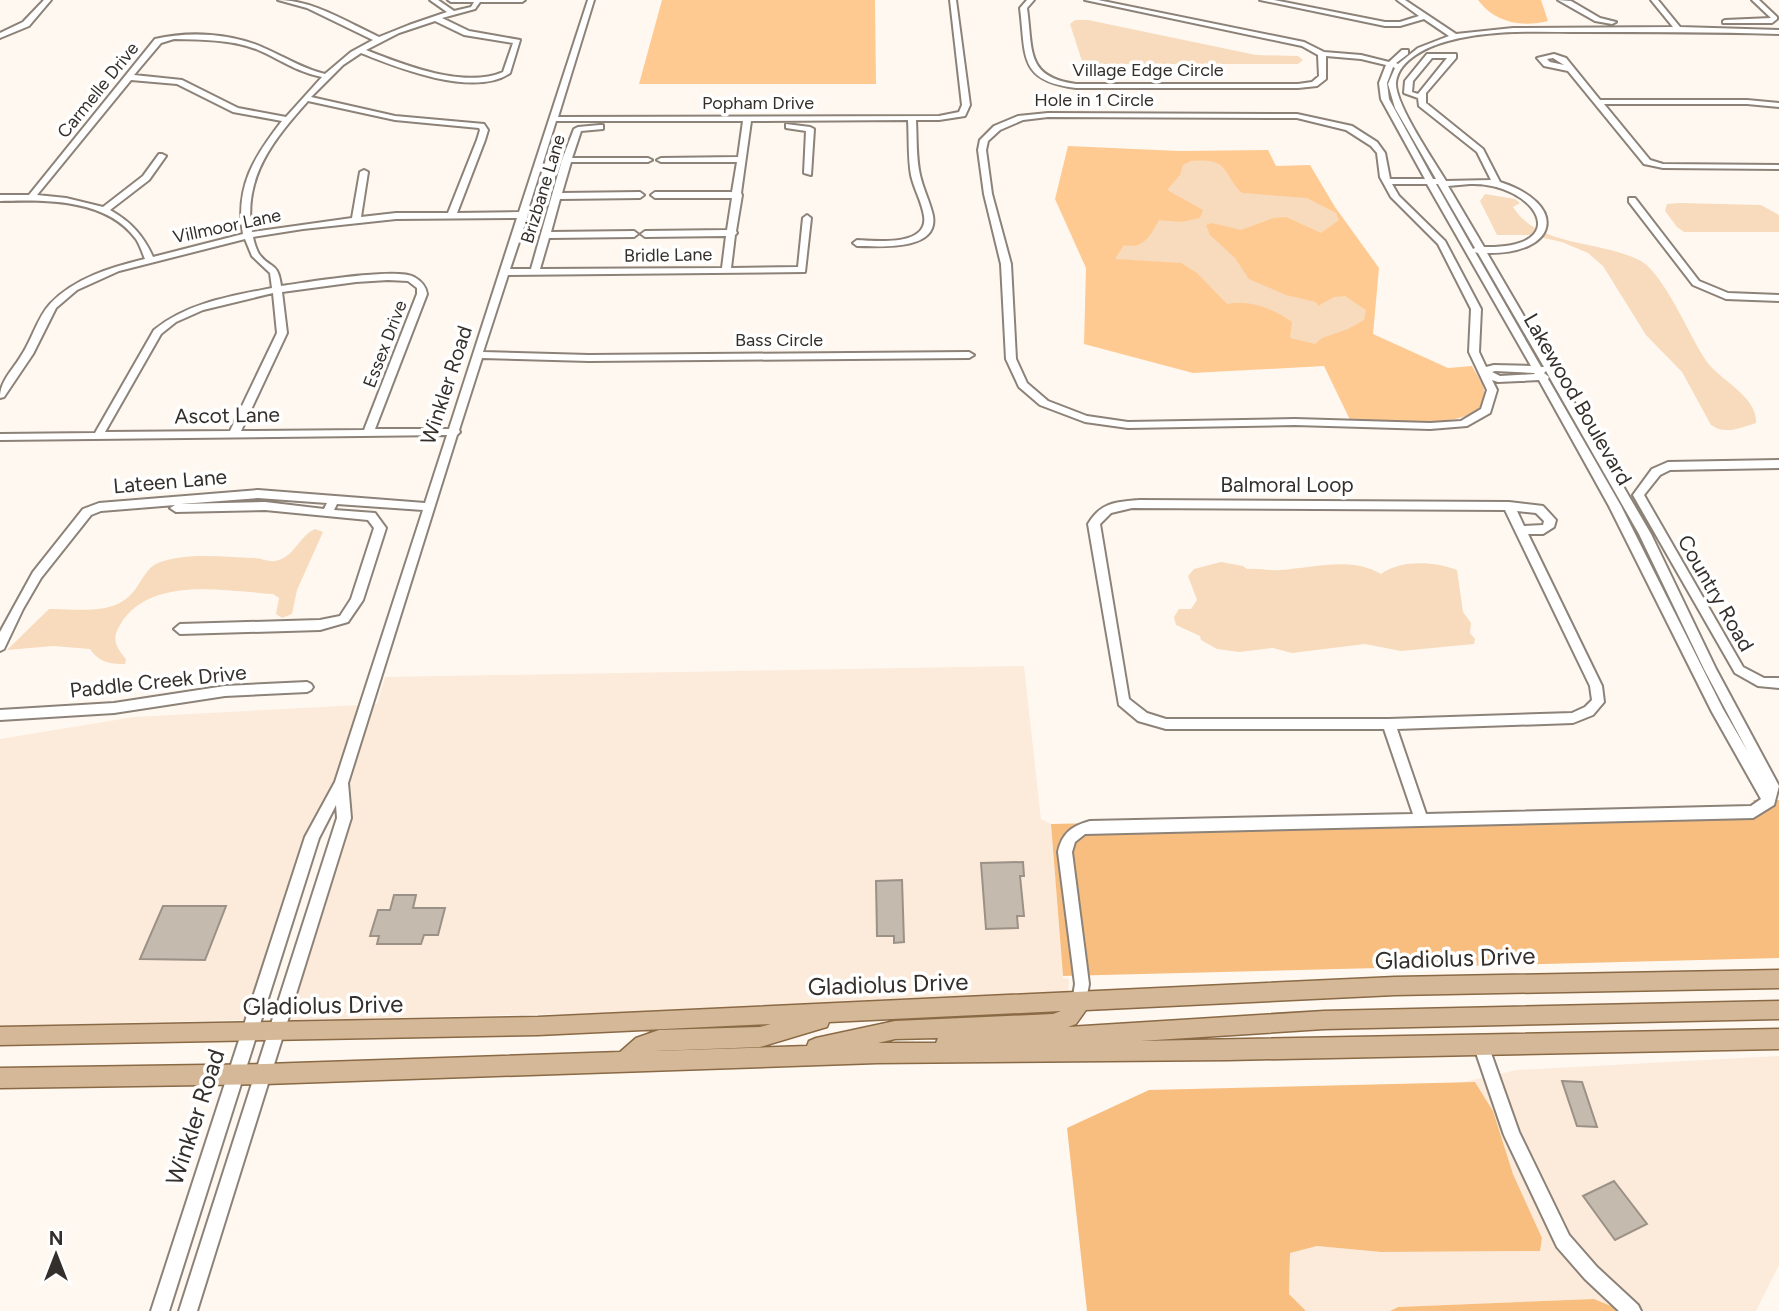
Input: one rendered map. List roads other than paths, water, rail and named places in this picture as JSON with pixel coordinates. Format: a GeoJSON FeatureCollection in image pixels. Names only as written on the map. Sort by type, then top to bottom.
{"type":"FeatureCollection","features":[{"type":"Feature","properties":{"kind":"main road","name":"Gladiolus Drive"},"geometry":{"type":"LineString","coordinates":[[0,1036],[278,1033],[538,1026],[1434,984],[1779,979]]}},
{"type":"Feature","properties":{"kind":"main road"},"geometry":{"type":"LineString","coordinates":[[779,1057],[895,1030],[1053,1023],[1069,1017],[1080,1002]]}},
{"type":"Feature","properties":{"kind":"main road"},"geometry":{"type":"LineString","coordinates":[[877,1052],[970,1042],[1324,1020],[1779,1010]]}},
{"type":"Feature","properties":{"kind":"main road"},"geometry":{"type":"LineString","coordinates":[[623,1063],[643,1045],[659,1040],[760,1037],[846,1013]]}},
{"type":"Feature","properties":{"kind":"main road"},"geometry":{"type":"LineString","coordinates":[[0,1078],[265,1074],[877,1052],[1779,1039]]}},
{"type":"Feature","properties":{"kind":"street"},"geometry":{"type":"LineString","coordinates":[[0,36],[26,24],[48,0]]}},
{"type":"Feature","properties":{"kind":"street"},"geometry":{"type":"LineString","coordinates":[[281,0],[309,7],[379,40]]}},
{"type":"Feature","properties":{"kind":"street"},"geometry":{"type":"LineString","coordinates":[[433,0],[453,13]]}},
{"type":"Feature","properties":{"kind":"street"},"geometry":{"type":"LineString","coordinates":[[451,0],[522,0]]}},
{"type":"Feature","properties":{"kind":"street","name":"Winkler Road"},"geometry":{"type":"LineString","coordinates":[[160,1311],[312,837],[341,783],[592,0]]}},
{"type":"Feature","properties":{"kind":"street","name":"Popham Drive"},"geometry":{"type":"LineString","coordinates":[[554,119],[747,122],[912,118],[962,114],[966,105],[953,0]]}},
{"type":"Feature","properties":{"kind":"street","name":"Village Edge Circle"},"geometry":{"type":"LineString","coordinates":[[1031,0],[1023,8],[1034,70],[1039,77],[1056,84],[1307,86],[1323,77],[1322,57]]}},
{"type":"Feature","properties":{"kind":"street","name":"Village Edge Circle"},"geometry":{"type":"LineString","coordinates":[[1088,0],[1304,44],[1322,57],[1348,58],[1393,68]]}},
{"type":"Feature","properties":{"kind":"street"},"geometry":{"type":"LineString","coordinates":[[1263,0],[1285,2],[1385,24],[1420,18],[1455,37]]}},
{"type":"Feature","properties":{"kind":"street"},"geometry":{"type":"LineString","coordinates":[[1300,0],[1345,8]]}},
{"type":"Feature","properties":{"kind":"street"},"geometry":{"type":"LineString","coordinates":[[1400,0],[1446,39]]}},
{"type":"Feature","properties":{"kind":"street"},"geometry":{"type":"LineString","coordinates":[[1560,0],[1582,7],[1597,21],[1772,21],[1775,18],[1755,0]]}},
{"type":"Feature","properties":{"kind":"street"},"geometry":{"type":"LineString","coordinates":[[1654,0],[1678,29]]}},
{"type":"Feature","properties":{"kind":"street"},"geometry":{"type":"LineString","coordinates":[[234,434],[282,333],[278,290],[272,268],[256,256],[250,235],[246,199],[249,180],[260,159],[326,76],[360,50],[435,18],[473,8],[477,2]]}},
{"type":"Feature","properties":{"kind":"street"},"geometry":{"type":"LineString","coordinates":[[360,50],[402,67],[432,74],[485,79],[506,73],[517,42],[460,31],[435,18]]}},
{"type":"Feature","properties":{"kind":"street"},"geometry":{"type":"LineString","coordinates":[[1393,68],[1434,43],[1446,39],[1517,30],[1678,29],[1778,33]]}},
{"type":"Feature","properties":{"kind":"street","name":"Carmelle Drive"},"geometry":{"type":"LineString","coordinates":[[30,199],[158,41],[174,37],[214,37],[243,41],[298,69],[326,76]]}},
{"type":"Feature","properties":{"kind":"street"},"geometry":{"type":"LineString","coordinates":[[1422,103],[1422,93],[1453,55],[1430,56],[1409,80],[1408,93],[1480,151],[1497,184]]}},
{"type":"Feature","properties":{"kind":"street","name":"Lakewood Boulevard"},"geometry":{"type":"LineString","coordinates":[[1393,68],[1393,106],[1481,250],[1630,534],[1705,688],[1769,801]]}},
{"type":"Feature","properties":{"kind":"street"},"geometry":{"type":"LineString","coordinates":[[1570,69],[1641,158],[1651,164],[1779,167]]}},
{"type":"Feature","properties":{"kind":"street"},"geometry":{"type":"LineString","coordinates":[[128,78],[178,82],[236,110],[289,120]]}},
{"type":"Feature","properties":{"kind":"street"},"geometry":{"type":"LineString","coordinates":[[307,98],[395,118],[481,127],[484,130],[452,215]]}},
{"type":"Feature","properties":{"kind":"street"},"geometry":{"type":"LineString","coordinates":[[1597,102],[1747,102],[1779,105]]}},
{"type":"Feature","properties":{"kind":"street"},"geometry":{"type":"LineString","coordinates":[[1393,106],[1422,103]]}},
{"type":"Feature","properties":{"kind":"street","name":"Hole in 1 Circle"},"geometry":{"type":"LineString","coordinates":[[1048,115],[1315,118],[1349,128],[1374,144],[1383,158],[1386,182],[1399,202],[1442,243],[1471,295],[1478,318],[1474,352],[1483,372],[1490,383],[1492,397],[1486,411],[1473,420],[1453,425],[1107,423],[1074,417],[1052,408],[1028,391],[1015,372],[1009,346],[1006,264],[988,194],[982,149],[988,135],[1006,123],[1048,115]]}},
{"type":"Feature","properties":{"kind":"street"},"geometry":{"type":"LineString","coordinates":[[857,243],[902,242],[919,237],[928,228],[929,218],[915,173],[912,118]]}},
{"type":"Feature","properties":{"kind":"street"},"geometry":{"type":"LineString","coordinates":[[726,270],[747,122],[805,126],[810,130],[808,173]]}},
{"type":"Feature","properties":{"kind":"street","name":"Brizbane Lane"},"geometry":{"type":"LineString","coordinates":[[535,272],[566,160],[578,129],[747,122]]}},
{"type":"Feature","properties":{"kind":"street"},"geometry":{"type":"LineString","coordinates":[[105,209],[146,178],[162,156]]}},
{"type":"Feature","properties":{"kind":"street"},"geometry":{"type":"LineString","coordinates":[[661,160],[742,159]]}},
{"type":"Feature","properties":{"kind":"street"},"geometry":{"type":"LineString","coordinates":[[566,160],[648,160]]}},
{"type":"Feature","properties":{"kind":"street"},"geometry":{"type":"LineString","coordinates":[[356,219],[364,173]]}},
{"type":"Feature","properties":{"kind":"street","name":"Lakewood Boulevard"},"geometry":{"type":"LineString","coordinates":[[1439,181],[1469,250],[1645,534],[1710,669],[1773,786],[1769,801]]}},
{"type":"Feature","properties":{"kind":"street"},"geometry":{"type":"LineString","coordinates":[[1386,182],[1457,181],[1497,184],[1526,194],[1541,213],[1542,228],[1535,239],[1525,246],[1469,250]]}},
{"type":"Feature","properties":{"kind":"street"},"geometry":{"type":"LineString","coordinates":[[556,196],[640,195]]}},
{"type":"Feature","properties":{"kind":"street"},"geometry":{"type":"LineString","coordinates":[[655,195],[738,195]]}},
{"type":"Feature","properties":{"kind":"street"},"geometry":{"type":"LineString","coordinates":[[0,198],[30,199],[105,209],[131,227],[143,241],[150,259]]}},
{"type":"Feature","properties":{"kind":"street"},"geometry":{"type":"LineString","coordinates":[[1632,200],[1696,283],[1726,296],[1779,298]]}},
{"type":"Feature","properties":{"kind":"street","name":"Villmoor Lane"},"geometry":{"type":"LineString","coordinates":[[0,395],[28,354],[43,320],[58,300],[94,277],[150,259],[250,235],[356,219],[524,215]]}},
{"type":"Feature","properties":{"kind":"street","name":"Bridle Lane"},"geometry":{"type":"LineString","coordinates":[[506,272],[802,270],[807,218]]}},
{"type":"Feature","properties":{"kind":"street"},"geometry":{"type":"LineString","coordinates":[[645,234],[733,233]]}},
{"type":"Feature","properties":{"kind":"street"},"geometry":{"type":"LineString","coordinates":[[545,235],[634,234]]}},
{"type":"Feature","properties":{"kind":"street","name":"Essex Drive"},"geometry":{"type":"LineString","coordinates":[[278,290],[390,277],[410,278],[421,288],[422,294],[368,433]]}},
{"type":"Feature","properties":{"kind":"street"},"geometry":{"type":"LineString","coordinates":[[98,436],[157,332],[167,320],[191,311],[278,290]]}},
{"type":"Feature","properties":{"kind":"street","name":"Bass Circle"},"geometry":{"type":"LineString","coordinates":[[478,359],[539,363],[589,358],[968,355]]}},
{"type":"Feature","properties":{"kind":"street"},"geometry":{"type":"LineString","coordinates":[[1483,372],[1498,379],[1545,374]]}},
{"type":"Feature","properties":{"kind":"street","name":"Ascot Lane"},"geometry":{"type":"LineString","coordinates":[[0,437],[455,432]]}},
{"type":"Feature","properties":{"kind":"street","name":"Country Road"},"geometry":{"type":"LineString","coordinates":[[1779,464],[1668,466],[1656,472],[1638,495],[1740,670],[1762,683],[1779,683]]}},
{"type":"Feature","properties":{"kind":"street"},"geometry":{"type":"LineString","coordinates":[[241,506],[248,494]]}},
{"type":"Feature","properties":{"kind":"street","name":"Lateen Lane"},"geometry":{"type":"LineString","coordinates":[[0,646],[32,578],[87,512],[99,507],[248,494],[430,508]]}},
{"type":"Feature","properties":{"kind":"street"},"geometry":{"type":"LineString","coordinates":[[327,513],[334,500]]}},
{"type":"Feature","properties":{"kind":"street","name":"Balmoral Loop"},"geometry":{"type":"LineString","coordinates":[[1139,504],[1509,506],[1596,686],[1598,702],[1589,711],[1573,718],[1389,724],[1166,723],[1143,717],[1123,701],[1094,524],[1099,514],[1111,507],[1139,504]]}},
{"type":"Feature","properties":{"kind":"street"},"geometry":{"type":"LineString","coordinates":[[176,508],[241,506],[371,516],[380,528],[356,600],[344,619],[320,625],[180,629]]}},
{"type":"Feature","properties":{"kind":"street"},"geometry":{"type":"LineString","coordinates":[[1509,506],[1539,509],[1550,520],[1546,529],[1520,530]]}},
{"type":"Feature","properties":{"kind":"street","name":"Country Road"},"geometry":{"type":"LineString","coordinates":[[1630,534],[1659,534]]}},
{"type":"Feature","properties":{"kind":"street","name":"Paddle Creek Drive"},"geometry":{"type":"LineString","coordinates":[[6,714],[114,708],[226,691],[307,687]]}},
{"type":"Feature","properties":{"kind":"street"},"geometry":{"type":"LineString","coordinates":[[1389,724],[1421,819]]}},
{"type":"Feature","properties":{"kind":"street","name":"Winkler Road"},"geometry":{"type":"LineString","coordinates":[[188,1311],[344,818],[341,783]]}},
{"type":"Feature","properties":{"kind":"street"},"geometry":{"type":"LineString","coordinates":[[1080,1002],[1082,984],[1065,852],[1067,840],[1076,830],[1090,827],[1753,812],[1769,801]]}},
{"type":"Feature","properties":{"kind":"street"},"geometry":{"type":"LineString","coordinates":[[1481,1044],[1512,1135],[1563,1241],[1591,1273],[1632,1311]]}}]}
